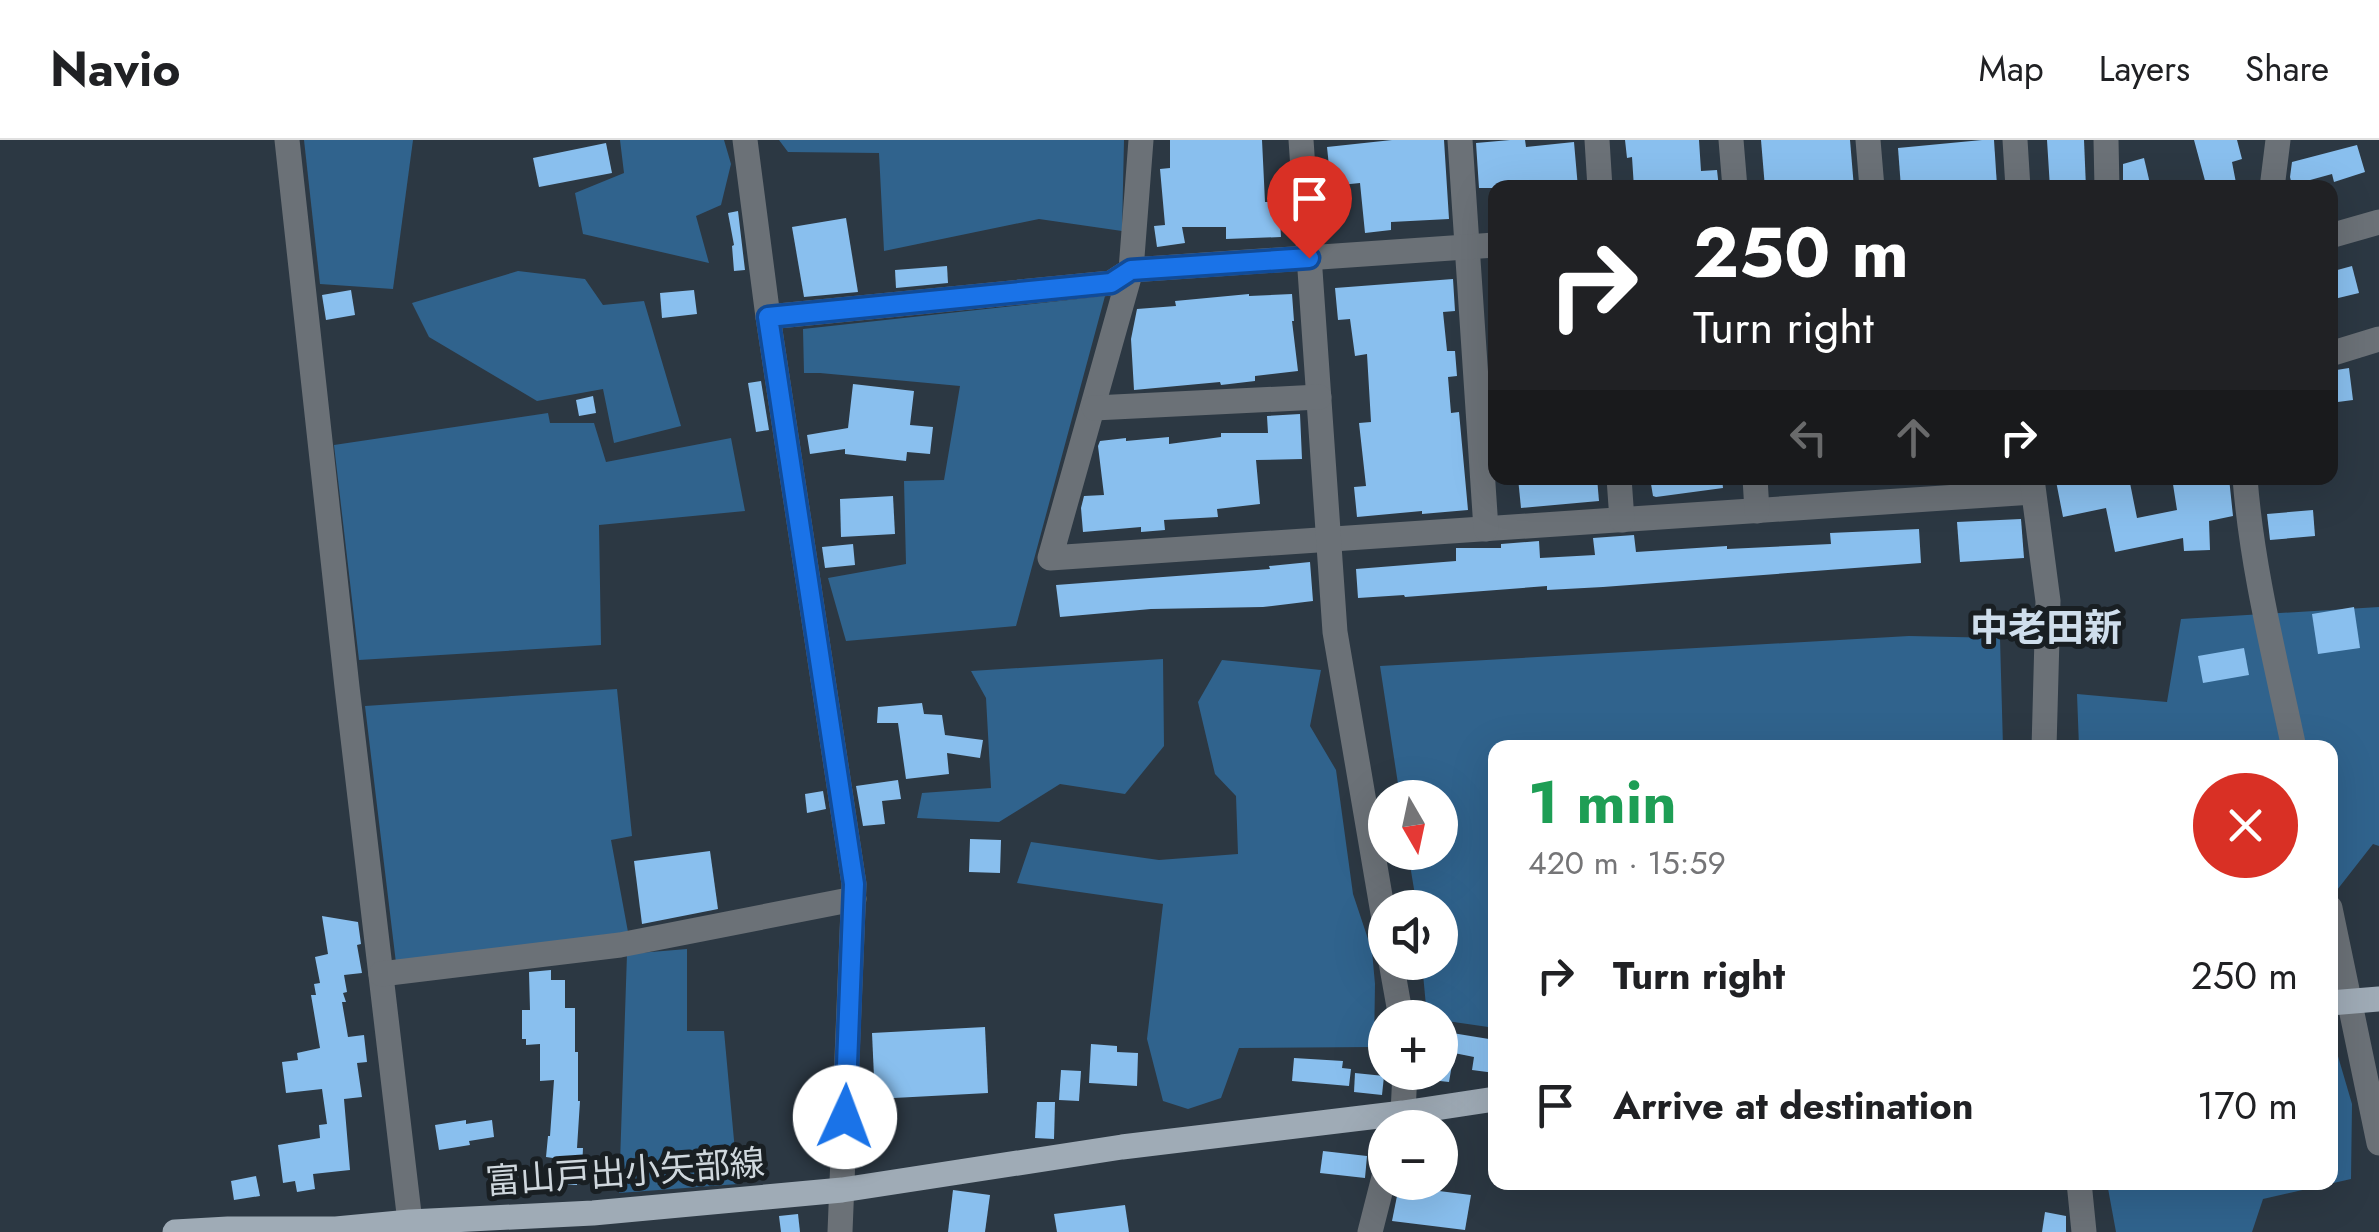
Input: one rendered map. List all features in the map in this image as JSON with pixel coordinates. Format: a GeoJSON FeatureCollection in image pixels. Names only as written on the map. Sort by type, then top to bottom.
{"type":"FeatureCollection","features":[{"type":"Feature","properties":{"kind":"main road"},"geometry":{"type":"LineString","coordinates":[[2340,1002],[2379,999]]}},
{"type":"Feature","properties":{"kind":"main road","name":"富山戸出小矢部線"},"geometry":{"type":"LineString","coordinates":[[1446,1110],[1488,1101]]}},
{"type":"Feature","properties":{"kind":"main road","name":"富山戸出小矢部線"},"geometry":{"type":"LineString","coordinates":[[175,1232],[228,1228],[333,1231],[592,1213],[842,1190],[1122,1147],[1368,1123]]}},
{"type":"Feature","properties":{"kind":"street"},"geometry":{"type":"LineString","coordinates":[[287,140],[381,974],[414,1227]]}},
{"type":"Feature","properties":{"kind":"street"},"geometry":{"type":"LineString","coordinates":[[745,140],[854,884],[840,1232]]}},
{"type":"Feature","properties":{"kind":"street"},"geometry":{"type":"LineString","coordinates":[[1141,140],[1131,270],[1050,558],[1757,511],[1893,490],[2033,485],[2048,601],[2044,740]]}},
{"type":"Feature","properties":{"kind":"street"},"geometry":{"type":"LineString","coordinates":[[1301,140],[1335,632],[1379,890]]}},
{"type":"Feature","properties":{"kind":"street"},"geometry":{"type":"LineString","coordinates":[[1460,140],[1486,529]]}},
{"type":"Feature","properties":{"kind":"street"},"geometry":{"type":"LineString","coordinates":[[1596,140],[1599,180]]}},
{"type":"Feature","properties":{"kind":"street"},"geometry":{"type":"LineString","coordinates":[[1731,140],[1734,180]]}},
{"type":"Feature","properties":{"kind":"street"},"geometry":{"type":"LineString","coordinates":[[1868,140],[1871,180]]}},
{"type":"Feature","properties":{"kind":"street"},"geometry":{"type":"LineString","coordinates":[[2016,140],[2018,180]]}},
{"type":"Feature","properties":{"kind":"street"},"geometry":{"type":"LineString","coordinates":[[2106,140],[2106,180]]}},
{"type":"Feature","properties":{"kind":"street"},"geometry":{"type":"LineString","coordinates":[[2273,180],[2278,140]]}},
{"type":"Feature","properties":{"kind":"street"},"geometry":{"type":"LineString","coordinates":[[2338,234],[2379,222]]}},
{"type":"Feature","properties":{"kind":"street"},"geometry":{"type":"LineString","coordinates":[[768,317],[1111,283],[1131,270],[1488,246]]}},
{"type":"Feature","properties":{"kind":"street"},"geometry":{"type":"LineString","coordinates":[[2338,352],[2379,339]]}},
{"type":"Feature","properties":{"kind":"street"},"geometry":{"type":"LineString","coordinates":[[1094,408],[1319,397]]}},
{"type":"Feature","properties":{"kind":"street"},"geometry":{"type":"LineString","coordinates":[[1620,485],[1622,520]]}},
{"type":"Feature","properties":{"kind":"street"},"geometry":{"type":"LineString","coordinates":[[1755,485],[1757,511]]}},
{"type":"Feature","properties":{"kind":"street"},"geometry":{"type":"LineString","coordinates":[[2246,485],[2260,594],[2292,740]]}},
{"type":"Feature","properties":{"kind":"street"},"geometry":{"type":"LineString","coordinates":[[381,974],[620,945],[854,899]]}},
{"type":"Feature","properties":{"kind":"street"},"geometry":{"type":"LineString","coordinates":[[2340,1002],[2379,1143]]}},
{"type":"Feature","properties":{"kind":"street"},"geometry":{"type":"LineString","coordinates":[[2081,1190],[2084,1232]]}},
{"type":"Feature","properties":{"kind":"street"},"geometry":{"type":"LineString","coordinates":[[1370,1232],[1378,1200]]}},
{"type":"Feature","properties":{"kind":"shaded area"},"geometry":{"type":"Polygon","coordinates":[[[304,140],[413,140],[393,289],[320,284],[304,140]]]}},
{"type":"Feature","properties":{"kind":"shaded area"},"geometry":{"type":"Polygon","coordinates":[[[620,140],[724,140],[731,164],[721,205],[696,216],[709,263],[583,234],[575,193],[624,173],[620,140]]]}},
{"type":"Feature","properties":{"kind":"shaded area"},"geometry":{"type":"Polygon","coordinates":[[[779,140],[1124,140],[1122,231],[1039,219],[884,251],[879,153],[788,152],[779,140]]]}},
{"type":"Feature","properties":{"kind":"shaded area"},"geometry":{"type":"Polygon","coordinates":[[[518,271],[585,279],[603,305],[644,301],[681,426],[614,443],[603,389],[537,401],[429,337],[412,303],[518,271]]]}},
{"type":"Feature","properties":{"kind":"shaded area"},"geometry":{"type":"Polygon","coordinates":[[[1105,296],[1016,626],[846,641],[828,578],[906,564],[904,481],[944,480],[960,386],[804,373],[803,329],[1105,296]]]}},
{"type":"Feature","properties":{"kind":"shaded area"},"geometry":{"type":"Polygon","coordinates":[[[548,413],[550,423],[594,423],[606,462],[731,438],[745,511],[599,525],[601,645],[359,660],[334,445],[548,413]]]}},
{"type":"Feature","properties":{"kind":"shaded area"},"geometry":{"type":"Polygon","coordinates":[[[2379,607],[2379,846],[2373,844],[2338,889],[2338,740],[2079,740],[2077,694],[2167,702],[2181,619],[2379,607]]]}},
{"type":"Feature","properties":{"kind":"shaded area"},"geometry":{"type":"Polygon","coordinates":[[[1909,636],[2000,638],[2003,740],[1488,740],[1488,1027],[1458,1023],[1458,1000],[1425,1000],[1424,980],[1458,980],[1458,890],[1414,890],[1411,870],[1458,870],[1458,780],[1397,780],[1380,666],[1909,636]]]}},
{"type":"Feature","properties":{"kind":"shaded area"},"geometry":{"type":"Polygon","coordinates":[[[1163,659],[1164,746],[1125,794],[1060,784],[999,822],[917,818],[922,793],[991,788],[986,698],[971,671],[1163,659]]]}},
{"type":"Feature","properties":{"kind":"shaded area"},"geometry":{"type":"Polygon","coordinates":[[[1222,660],[1321,670],[1310,726],[1336,770],[1353,894],[1368,939],[1368,980],[1375,980],[1375,1000],[1368,1000],[1368,1047],[1239,1048],[1221,1098],[1188,1109],[1163,1101],[1147,1039],[1163,904],[1017,883],[1031,842],[1159,860],[1238,854],[1236,796],[1215,774],[1198,702],[1222,660]]]}},
{"type":"Feature","properties":{"kind":"shaded area"},"geometry":{"type":"Polygon","coordinates":[[[617,689],[632,836],[611,840],[628,932],[396,963],[365,706],[617,689]]]}},
{"type":"Feature","properties":{"kind":"shaded area"},"geometry":{"type":"Polygon","coordinates":[[[687,949],[687,1031],[724,1031],[738,1184],[619,1193],[627,954],[687,949]]]}},
{"type":"Feature","properties":{"kind":"shaded area"},"geometry":{"type":"Polygon","coordinates":[[[2338,1056],[2352,1104],[2351,1179],[2338,1182],[2338,1056]]]}},
{"type":"Feature","properties":{"kind":"shaded area"},"geometry":{"type":"Polygon","coordinates":[[[2108,1190],[2303,1190],[2263,1199],[2252,1232],[2116,1232],[2108,1190]]]}},
{"type":"Feature","properties":{"kind":"building"},"geometry":{"type":"Polygon","coordinates":[[[1170,140],[1262,140],[1265,202],[1279,202],[1281,237],[1226,239],[1226,227],[1182,227],[1185,243],[1157,247],[1154,226],[1165,225],[1160,169],[1170,168],[1170,140]]]}},
{"type":"Feature","properties":{"kind":"building"},"geometry":{"type":"Polygon","coordinates":[[[1392,140],[1444,140],[1449,219],[1391,222],[1391,230],[1365,233],[1360,183],[1331,186],[1327,147],[1392,140]]]}},
{"type":"Feature","properties":{"kind":"building"},"geometry":{"type":"Polygon","coordinates":[[[1525,140],[1526,147],[1574,142],[1577,180],[1488,180],[1488,188],[1479,188],[1476,143],[1525,140]]]}},
{"type":"Feature","properties":{"kind":"building"},"geometry":{"type":"Polygon","coordinates":[[[1625,140],[1699,140],[1701,171],[1717,170],[1718,180],[1633,180],[1632,157],[1627,158],[1625,140]]]}},
{"type":"Feature","properties":{"kind":"building"},"geometry":{"type":"Polygon","coordinates":[[[1761,140],[1850,140],[1853,180],[1764,180],[1761,140]]]}},
{"type":"Feature","properties":{"kind":"building"},"geometry":{"type":"Polygon","coordinates":[[[1994,140],[1997,180],[1900,180],[1898,148],[1994,140]]]}},
{"type":"Feature","properties":{"kind":"building"},"geometry":{"type":"Polygon","coordinates":[[[2047,140],[2084,140],[2086,180],[2050,180],[2047,140]]]}},
{"type":"Feature","properties":{"kind":"building"},"geometry":{"type":"Polygon","coordinates":[[[2194,140],[2237,140],[2242,159],[2232,162],[2235,180],[2205,180],[2194,140]]]}},
{"type":"Feature","properties":{"kind":"building"},"geometry":{"type":"Polygon","coordinates":[[[606,143],[612,173],[539,187],[533,158],[606,143]]]}},
{"type":"Feature","properties":{"kind":"building"},"geometry":{"type":"Polygon","coordinates":[[[2357,145],[2365,172],[2338,181],[2332,174],[2291,180],[2292,162],[2357,145]]]}},
{"type":"Feature","properties":{"kind":"building"},"geometry":{"type":"Polygon","coordinates":[[[2144,158],[2149,180],[2123,180],[2123,164],[2144,158]]]}},
{"type":"Feature","properties":{"kind":"building"},"geometry":{"type":"Polygon","coordinates":[[[738,211],[745,270],[734,271],[728,213],[738,211]]]}},
{"type":"Feature","properties":{"kind":"building"},"geometry":{"type":"Polygon","coordinates":[[[846,218],[858,292],[804,297],[792,227],[846,218]]]}},
{"type":"Feature","properties":{"kind":"building"},"geometry":{"type":"Polygon","coordinates":[[[947,266],[948,283],[896,288],[895,270],[947,266]]]}},
{"type":"Feature","properties":{"kind":"building"},"geometry":{"type":"Polygon","coordinates":[[[2352,266],[2359,293],[2338,298],[2338,270],[2352,266]]]}},
{"type":"Feature","properties":{"kind":"building"},"geometry":{"type":"Polygon","coordinates":[[[1453,279],[1455,311],[1443,312],[1447,351],[1455,351],[1457,376],[1448,377],[1451,413],[1459,412],[1468,510],[1357,517],[1354,487],[1366,486],[1359,423],[1371,422],[1367,354],[1355,356],[1350,319],[1338,320],[1335,288],[1453,279]]]}},
{"type":"Feature","properties":{"kind":"building"},"geometry":{"type":"Polygon","coordinates":[[[351,290],[355,315],[326,320],[322,295],[351,290]]]}},
{"type":"Feature","properties":{"kind":"building"},"geometry":{"type":"Polygon","coordinates":[[[694,290],[697,314],[662,318],[660,293],[694,290]]]}},
{"type":"Feature","properties":{"kind":"building"},"geometry":{"type":"Polygon","coordinates":[[[1249,294],[1292,294],[1298,371],[1221,385],[1220,382],[1134,390],[1131,339],[1137,309],[1249,294]]]}},
{"type":"Feature","properties":{"kind":"building"},"geometry":{"type":"Polygon","coordinates":[[[2349,368],[2353,400],[2338,402],[2338,370],[2349,368]]]}},
{"type":"Feature","properties":{"kind":"building"},"geometry":{"type":"Polygon","coordinates":[[[761,381],[769,430],[756,432],[748,383],[761,381]]]}},
{"type":"Feature","properties":{"kind":"building"},"geometry":{"type":"Polygon","coordinates":[[[853,384],[914,391],[910,425],[933,427],[930,454],[907,452],[906,461],[845,454],[845,449],[810,454],[807,435],[848,428],[853,384]]]}},
{"type":"Feature","properties":{"kind":"building"},"geometry":{"type":"Polygon","coordinates":[[[593,396],[596,413],[579,416],[576,400],[593,396]]]}},
{"type":"Feature","properties":{"kind":"building"},"geometry":{"type":"Polygon","coordinates":[[[1300,414],[1302,459],[1256,460],[1260,504],[1217,509],[1218,517],[1164,520],[1165,530],[1141,532],[1141,527],[1083,532],[1084,496],[1104,495],[1100,441],[1169,437],[1169,444],[1221,437],[1221,433],[1268,433],[1267,416],[1300,414]]]}},
{"type":"Feature","properties":{"kind":"building"},"geometry":{"type":"Polygon","coordinates":[[[1519,485],[1598,485],[1599,501],[1521,508],[1519,485]]]}},
{"type":"Feature","properties":{"kind":"building"},"geometry":{"type":"Polygon","coordinates":[[[1651,485],[1723,485],[1723,488],[1653,496],[1651,485]]]}},
{"type":"Feature","properties":{"kind":"building"},"geometry":{"type":"Polygon","coordinates":[[[2057,485],[2130,485],[2137,518],[2177,510],[2173,485],[2230,485],[2233,516],[2209,521],[2210,550],[2184,551],[2183,538],[2115,552],[2106,508],[2063,517],[2057,485]]]}},
{"type":"Feature","properties":{"kind":"building"},"geometry":{"type":"Polygon","coordinates":[[[893,496],[895,534],[841,537],[840,499],[893,496]]]}},
{"type":"Feature","properties":{"kind":"building"},"geometry":{"type":"Polygon","coordinates":[[[2313,510],[2315,536],[2270,540],[2267,514],[2313,510]]]}},
{"type":"Feature","properties":{"kind":"building"},"geometry":{"type":"Polygon","coordinates":[[[2021,519],[2024,558],[1960,562],[1957,522],[2021,519]]]}},
{"type":"Feature","properties":{"kind":"building"},"geometry":{"type":"Polygon","coordinates":[[[1919,529],[1921,563],[1603,587],[1547,590],[1547,586],[1358,598],[1356,569],[1456,561],[1456,548],[1501,548],[1501,544],[1539,541],[1540,558],[1595,555],[1593,538],[1634,535],[1636,552],[1831,544],[1830,533],[1919,529]]]}},
{"type":"Feature","properties":{"kind":"building"},"geometry":{"type":"Polygon","coordinates":[[[853,544],[855,565],[825,568],[822,547],[853,544]]]}},
{"type":"Feature","properties":{"kind":"building"},"geometry":{"type":"Polygon","coordinates":[[[1310,562],[1313,601],[1060,617],[1056,585],[1270,569],[1269,566],[1310,562]]]}},
{"type":"Feature","properties":{"kind":"building"},"geometry":{"type":"Polygon","coordinates":[[[2354,607],[2360,648],[2318,654],[2312,614],[2354,607]]]}},
{"type":"Feature","properties":{"kind":"building"},"geometry":{"type":"Polygon","coordinates":[[[2244,648],[2249,675],[2203,683],[2198,656],[2244,648]]]}},
{"type":"Feature","properties":{"kind":"building"},"geometry":{"type":"Polygon","coordinates":[[[922,703],[924,714],[942,715],[945,735],[983,740],[980,758],[947,753],[949,774],[906,779],[898,723],[877,723],[878,707],[922,703]]]}},
{"type":"Feature","properties":{"kind":"building"},"geometry":{"type":"Polygon","coordinates":[[[898,780],[901,799],[882,801],[885,824],[863,826],[856,786],[898,780]]]}},
{"type":"Feature","properties":{"kind":"building"},"geometry":{"type":"Polygon","coordinates":[[[823,791],[826,809],[807,813],[805,794],[823,791]]]}},
{"type":"Feature","properties":{"kind":"building"},"geometry":{"type":"Polygon","coordinates":[[[970,839],[1001,840],[1000,873],[969,872],[970,839]]]}},
{"type":"Feature","properties":{"kind":"building"},"geometry":{"type":"Polygon","coordinates":[[[710,851],[718,909],[642,924],[634,861],[710,851]]]}},
{"type":"Feature","properties":{"kind":"building"},"geometry":{"type":"Polygon","coordinates":[[[322,916],[358,922],[362,973],[344,975],[347,992],[343,993],[346,1002],[342,1002],[348,1037],[364,1035],[367,1062],[357,1063],[362,1097],[344,1099],[350,1170],[313,1174],[315,1189],[297,1192],[295,1181],[283,1183],[278,1145],[320,1138],[319,1125],[327,1124],[322,1089],[286,1093],[282,1062],[298,1060],[297,1053],[320,1048],[311,995],[316,995],[314,984],[320,983],[315,957],[328,954],[322,916]]]}},
{"type":"Feature","properties":{"kind":"building"},"geometry":{"type":"Polygon","coordinates":[[[551,970],[551,980],[565,980],[565,1008],[575,1008],[580,1101],[577,1148],[583,1148],[577,1185],[557,1184],[558,1166],[552,1165],[553,1158],[546,1157],[554,1080],[540,1081],[540,1044],[526,1045],[526,1039],[522,1039],[522,1010],[530,1010],[529,972],[551,970]]]}},
{"type":"Feature","properties":{"kind":"building"},"geometry":{"type":"Polygon","coordinates":[[[985,1027],[988,1093],[875,1099],[872,1033],[985,1027]]]}},
{"type":"Feature","properties":{"kind":"building"},"geometry":{"type":"Polygon","coordinates":[[[1458,1034],[1488,1039],[1488,1072],[1472,1070],[1474,1057],[1458,1054],[1458,1034]]]}},
{"type":"Feature","properties":{"kind":"building"},"geometry":{"type":"Polygon","coordinates":[[[1091,1044],[1138,1053],[1137,1086],[1089,1083],[1091,1044]]]}},
{"type":"Feature","properties":{"kind":"building"},"geometry":{"type":"Polygon","coordinates":[[[1294,1058],[1343,1061],[1342,1068],[1351,1069],[1349,1086],[1292,1081],[1294,1058]]]}},
{"type":"Feature","properties":{"kind":"building"},"geometry":{"type":"Polygon","coordinates":[[[1061,1070],[1081,1071],[1079,1101],[1059,1100],[1061,1070]]]}},
{"type":"Feature","properties":{"kind":"building"},"geometry":{"type":"Polygon","coordinates":[[[1355,1073],[1368,1074],[1368,1090],[1383,1090],[1382,1095],[1354,1092],[1355,1073]]]}},
{"type":"Feature","properties":{"kind":"building"},"geometry":{"type":"Polygon","coordinates":[[[1037,1102],[1055,1102],[1054,1139],[1035,1138],[1037,1102]]]}},
{"type":"Feature","properties":{"kind":"building"},"geometry":{"type":"Polygon","coordinates":[[[466,1120],[466,1124],[492,1120],[494,1137],[439,1150],[435,1125],[466,1120]]]}},
{"type":"Feature","properties":{"kind":"building"},"geometry":{"type":"Polygon","coordinates":[[[1323,1151],[1367,1156],[1365,1178],[1320,1173],[1323,1151]]]}},
{"type":"Feature","properties":{"kind":"building"},"geometry":{"type":"Polygon","coordinates":[[[256,1176],[260,1196],[234,1200],[231,1181],[256,1176]]]}},
{"type":"Feature","properties":{"kind":"building"},"geometry":{"type":"Polygon","coordinates":[[[953,1190],[990,1195],[985,1232],[948,1232],[953,1190]]]}},
{"type":"Feature","properties":{"kind":"building"},"geometry":{"type":"Polygon","coordinates":[[[1458,1193],[1471,1195],[1465,1230],[1392,1221],[1396,1200],[1458,1200],[1458,1193]]]}},
{"type":"Feature","properties":{"kind":"building"},"geometry":{"type":"Polygon","coordinates":[[[1125,1205],[1129,1232],[1057,1232],[1054,1214],[1125,1205]]]}},
{"type":"Feature","properties":{"kind":"building"},"geometry":{"type":"Polygon","coordinates":[[[2045,1212],[2066,1216],[2066,1232],[2042,1232],[2045,1212]]]}},
{"type":"Feature","properties":{"kind":"building"},"geometry":{"type":"Polygon","coordinates":[[[798,1214],[800,1232],[781,1232],[779,1216],[798,1214]]]}},
{"type":"Feature","properties":{"kind":"district","name":"中老田新"},"geometry":{"type":"Point","coordinates":[2046,628]}},
{"type":"Feature","properties":{"kind":"route"},"geometry":{"type":"LineString","coordinates":[[845,1117],[854,884],[768,317],[1111,283],[1131,270],[1309,258]]}}]}
